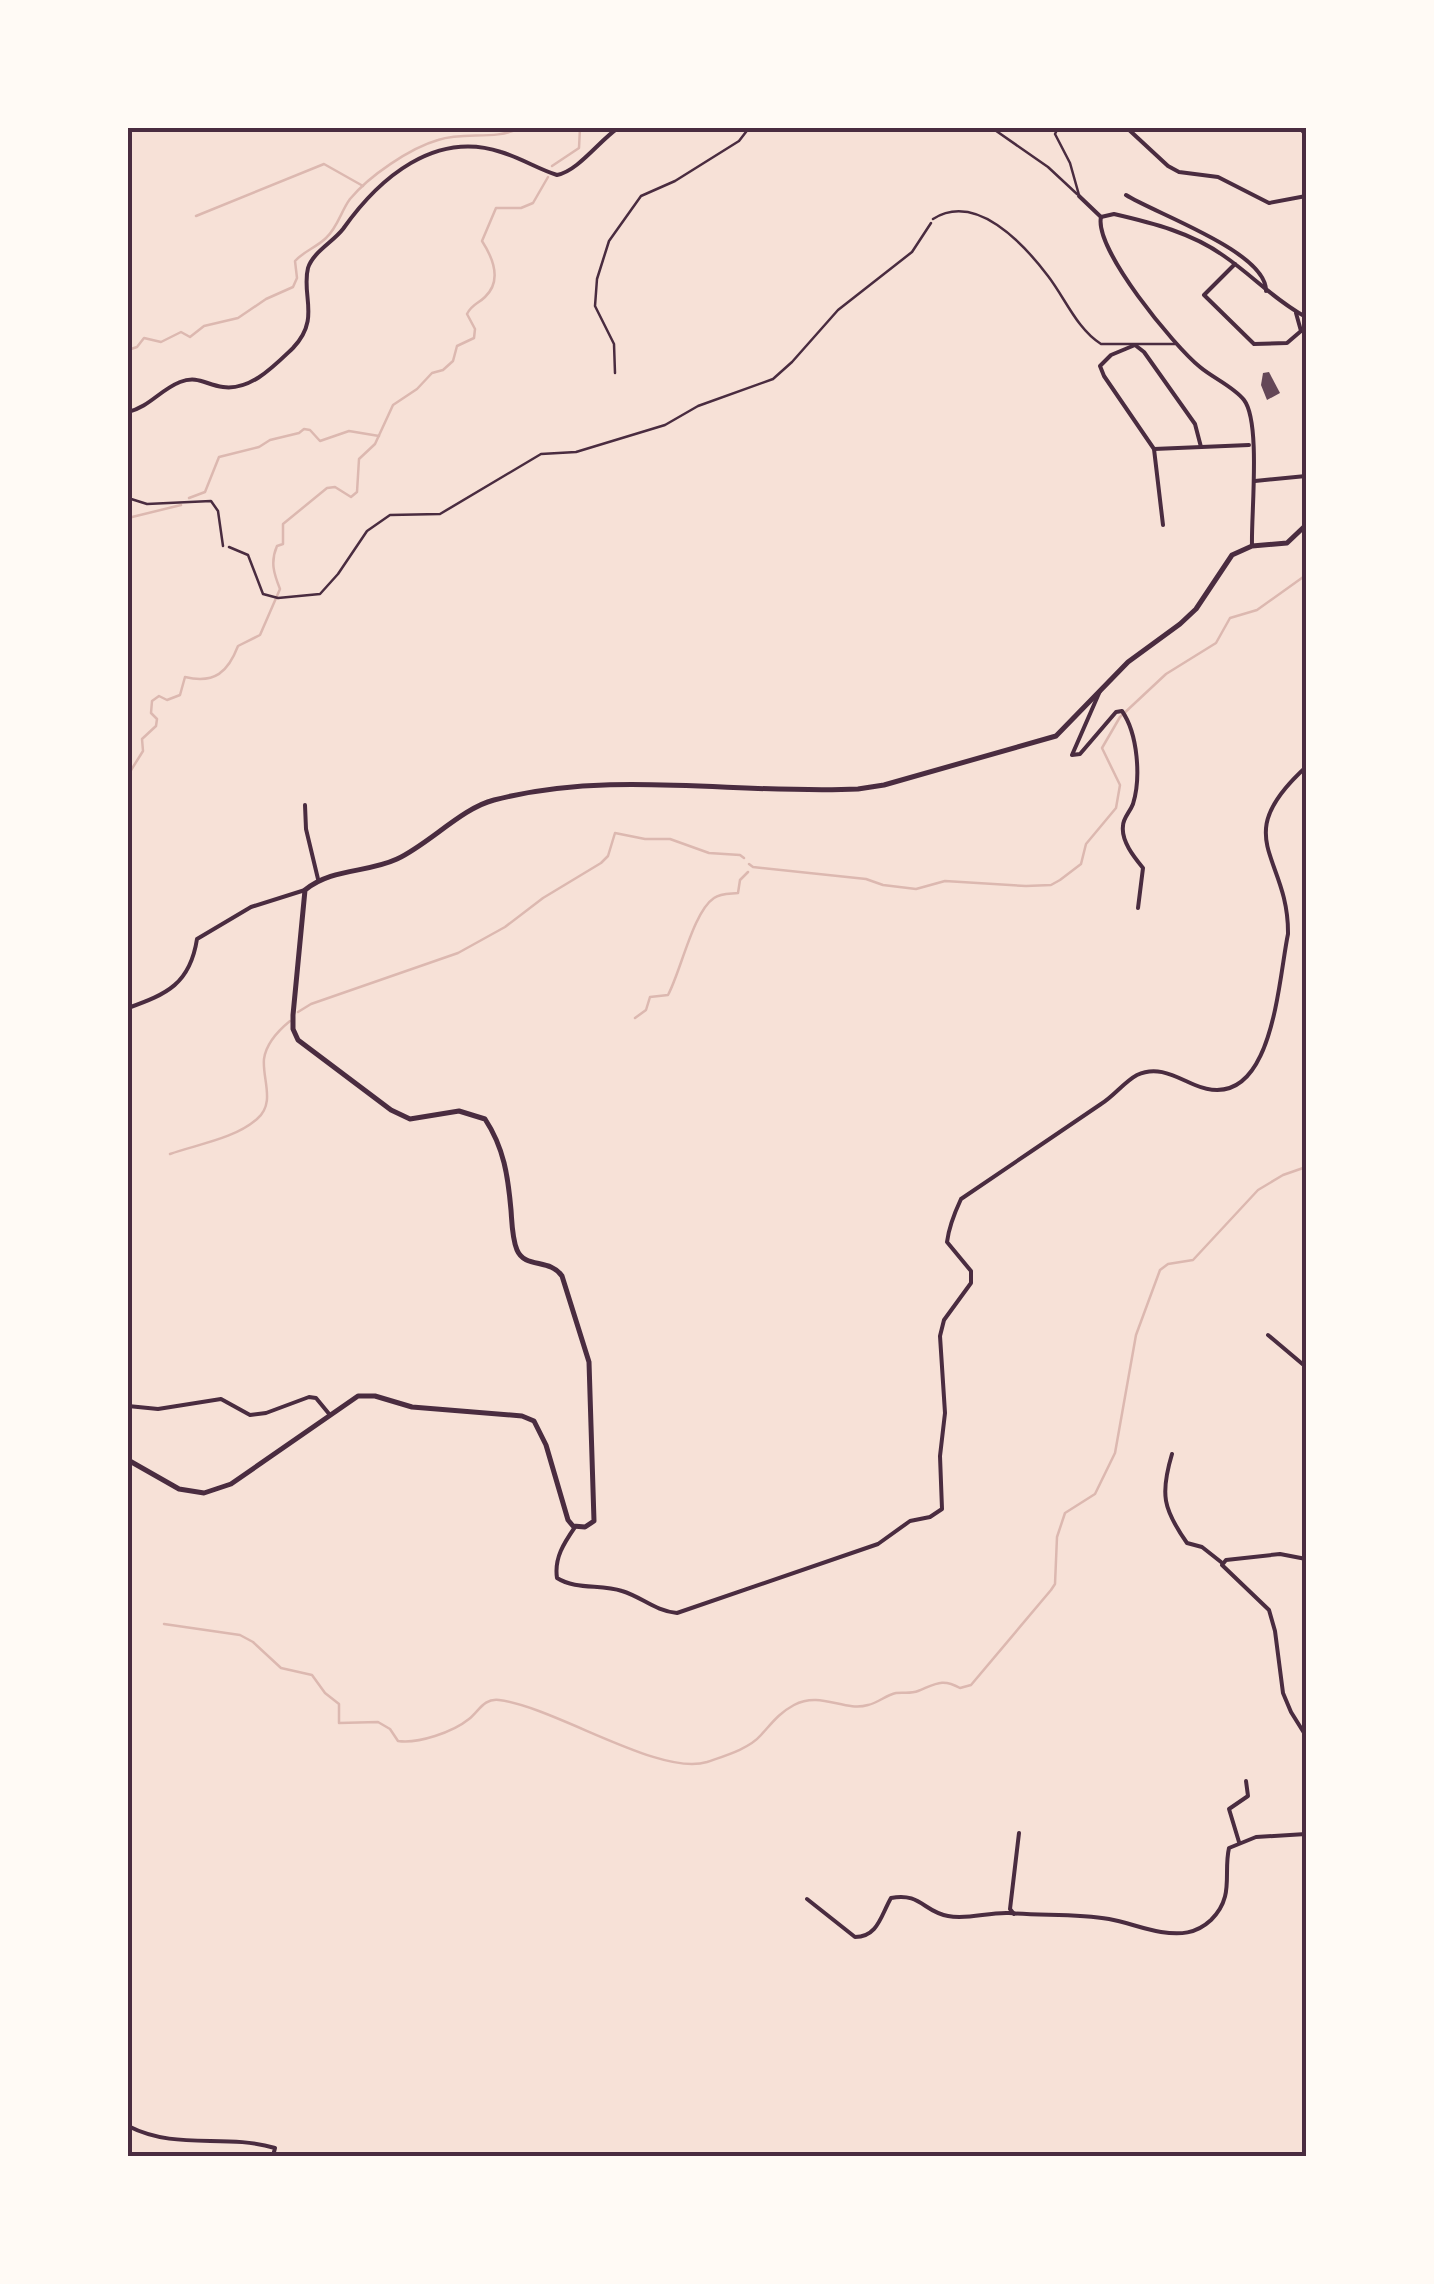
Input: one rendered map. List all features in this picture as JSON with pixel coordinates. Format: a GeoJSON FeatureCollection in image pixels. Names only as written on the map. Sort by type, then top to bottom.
{"type":"FeatureCollection","features":[{"type":"Feature","properties":{"kind":"street"},"geometry":{"type":"LineString","coordinates":[[128,412],[142,408],[183,381],[199,379],[226,388],[264,374],[301,338],[309,312],[307,273],[313,259],[372,191],[421,156],[455,148],[488,148],[558,175],[573,169],[597,143],[618,128]]}},
{"type":"Feature","properties":{"kind":"street"},"geometry":{"type":"LineString","coordinates":[[1126,128],[1179,172],[1218,177],[1270,202],[1306,196]]}},
{"type":"Feature","properties":{"kind":"street"},"geometry":{"type":"LineString","coordinates":[[1300,128],[1306,135]]}},
{"type":"Feature","properties":{"kind":"street"},"geometry":{"type":"LineString","coordinates":[[1126,195],[1234,252],[1258,270],[1266,291]]}},
{"type":"Feature","properties":{"kind":"street"},"geometry":{"type":"LineString","coordinates":[[1080,196],[1101,216]]}},
{"type":"Feature","properties":{"kind":"street"},"geometry":{"type":"LineString","coordinates":[[1101,216],[1114,214],[1194,238],[1306,317]]}},
{"type":"Feature","properties":{"kind":"street"},"geometry":{"type":"LineString","coordinates":[[1101,216],[1100,228],[1138,296],[1176,344],[1244,400],[1250,422],[1254,480],[1252,546]]}},
{"type":"Feature","properties":{"kind":"street"},"geometry":{"type":"LineString","coordinates":[[1235,264],[1204,295],[1254,344],[1286,343],[1301,331],[1295,311]]}},
{"type":"Feature","properties":{"kind":"street"},"geometry":{"type":"LineString","coordinates":[[1163,525],[1154,449],[1100,366],[1111,355],[1135,345],[1144,352],[1188,412],[1202,447]]}},
{"type":"Feature","properties":{"kind":"street"},"geometry":{"type":"LineString","coordinates":[[1154,449],[1251,446]]}},
{"type":"Feature","properties":{"kind":"street"},"geometry":{"type":"LineString","coordinates":[[1254,480],[1306,476]]}},
{"type":"Feature","properties":{"kind":"street"},"geometry":{"type":"LineString","coordinates":[[128,1008],[160,996],[184,978],[197,939],[251,907],[304,890],[318,879],[390,862],[417,850],[490,800],[610,784],[826,790],[884,785],[1056,736],[1128,662],[1180,624],[1200,603],[1226,560],[1252,546],[1287,542],[1306,525]]}},
{"type":"Feature","properties":{"kind":"street"},"geometry":{"type":"LineString","coordinates":[[1102,686],[1072,756],[1080,754],[1116,712],[1124,714],[1134,742],[1136,776],[1133,804],[1122,824],[1125,840],[1143,868],[1138,908]]}},
{"type":"Feature","properties":{"kind":"street"},"geometry":{"type":"LineString","coordinates":[[576,1526],[555,1566],[557,1578],[567,1584],[620,1590],[659,1610],[677,1613],[864,1549],[910,1521],[942,1510],[940,1456],[944,1422],[940,1336],[944,1320],[971,1284],[972,1270],[948,1242],[948,1226],[961,1199],[1104,1102],[1135,1076],[1158,1071],[1214,1091],[1249,1078],[1263,1058],[1288,934],[1288,914],[1270,859],[1268,812],[1277,795],[1306,766]]}},
{"type":"Feature","properties":{"kind":"street"},"geometry":{"type":"LineString","coordinates":[[305,805],[306,829],[318,879]]}},
{"type":"Feature","properties":{"kind":"street"},"geometry":{"type":"LineString","coordinates":[[128,1460],[179,1489],[204,1493],[231,1484],[358,1396],[375,1396],[412,1407],[504,1414],[534,1421],[546,1445],[568,1520],[585,1527],[594,1521],[589,1362],[562,1276],[552,1265],[527,1261],[519,1255],[514,1244],[508,1174],[499,1140],[486,1119],[459,1111],[410,1119],[374,1098],[298,1040],[293,1015],[304,890]]}},
{"type":"Feature","properties":{"kind":"street"},"geometry":{"type":"LineString","coordinates":[[1268,1335],[1306,1366]]}},
{"type":"Feature","properties":{"kind":"street"},"geometry":{"type":"LineString","coordinates":[[128,1406],[158,1408],[220,1399],[250,1414],[266,1413],[308,1397],[316,1398],[330,1416]]}},
{"type":"Feature","properties":{"kind":"street"},"geometry":{"type":"LineString","coordinates":[[1172,1454],[1163,1484],[1173,1522],[1187,1542],[1202,1547],[1223,1563],[1280,1554],[1306,1559]]}},
{"type":"Feature","properties":{"kind":"street"},"geometry":{"type":"LineString","coordinates":[[1223,1563],[1223,1569],[1268,1610],[1275,1631],[1283,1693],[1306,1736]]}},
{"type":"Feature","properties":{"kind":"street"},"geometry":{"type":"LineString","coordinates":[[1239,1842],[1229,1809],[1248,1796],[1246,1781]]}},
{"type":"Feature","properties":{"kind":"street"},"geometry":{"type":"LineString","coordinates":[[1014,1914],[1010,1909],[1019,1833]]}},
{"type":"Feature","properties":{"kind":"street"},"geometry":{"type":"LineString","coordinates":[[807,1899],[855,1936],[862,1937],[874,1930],[888,1904],[897,1897],[920,1900],[947,1916],[1014,1914],[1108,1919],[1177,1935],[1196,1930],[1213,1918],[1230,1880],[1230,1848],[1256,1837],[1306,1834]]}},
{"type":"Feature","properties":{"kind":"street"},"geometry":{"type":"LineString","coordinates":[[128,2126],[151,2138],[175,2142],[256,2143],[275,2148],[274,2156]]}},
{"type":"Feature","properties":{"kind":"lane"},"geometry":{"type":"LineString","coordinates":[[615,373],[614,344],[595,306],[597,278],[609,242],[642,196],[675,181],[739,141],[749,128]]}},
{"type":"Feature","properties":{"kind":"lane"},"geometry":{"type":"LineString","coordinates":[[992,128],[1048,167],[1080,196]]}},
{"type":"Feature","properties":{"kind":"lane"},"geometry":{"type":"LineString","coordinates":[[1058,128],[1055,134],[1070,162],[1080,196]]}},
{"type":"Feature","properties":{"kind":"lane"},"geometry":{"type":"LineString","coordinates":[[932,219],[946,210],[969,211],[992,221],[1045,272],[1097,342],[1176,344]]}},
{"type":"Feature","properties":{"kind":"lane"},"geometry":{"type":"LineString","coordinates":[[128,498],[147,504],[211,502],[218,511],[223,546]]}},
{"type":"Feature","properties":{"kind":"path"},"geometry":{"type":"LineString","coordinates":[[223,546],[248,554],[263,594],[278,598],[320,594],[366,531],[390,515],[440,514],[541,454],[576,452],[665,425],[698,406],[773,379],[838,310],[912,252],[932,219]]}},
{"type":"Feature","properties":{"kind":"building"},"geometry":{"type":"Polygon","coordinates":[[[1269,372],[1280,393],[1267,400],[1261,385],[1263,373],[1269,372]]]}},
{"type":"Feature","properties":{"kind":"waterway"},"geometry":{"type":"LineString","coordinates":[[128,350],[144,338],[161,342],[181,332],[190,337],[204,326],[238,318],[293,287],[297,278],[295,261],[330,234],[358,190],[403,156],[448,137],[500,134],[520,128]]}},
{"type":"Feature","properties":{"kind":"waterway"},"geometry":{"type":"LineString","coordinates":[[552,166],[579,148],[580,128]]}},
{"type":"Feature","properties":{"kind":"waterway"},"geometry":{"type":"LineString","coordinates":[[196,216],[324,164],[363,186]]}},
{"type":"Feature","properties":{"kind":"waterway"},"geometry":{"type":"LineString","coordinates":[[128,775],[143,751],[142,739],[156,726],[152,701],[159,696],[167,700],[180,695],[185,677],[205,679],[219,674],[238,646],[260,635],[280,589],[273,563],[277,546],[283,544],[283,524],[327,488],[335,487],[351,497],[357,492],[359,459],[375,444],[393,405],[432,373],[443,370],[453,361],[457,346],[474,338],[475,329],[467,314],[493,284],[492,262],[482,241],[496,208],[521,208],[533,203],[548,177]]}},
{"type":"Feature","properties":{"kind":"waterway"},"geometry":{"type":"LineString","coordinates":[[189,498],[205,492],[219,457],[259,447],[270,440],[304,429],[320,441],[349,431],[379,436]]}},
{"type":"Feature","properties":{"kind":"waterway"},"geometry":{"type":"LineString","coordinates":[[128,518],[181,505]]}},
{"type":"Feature","properties":{"kind":"waterway"},"geometry":{"type":"LineString","coordinates":[[749,864],[916,889],[945,881],[1051,885],[1081,864],[1086,844],[1116,808],[1120,785],[1102,748],[1120,717],[1166,674],[1216,643],[1230,618],[1257,610],[1306,575]]}},
{"type":"Feature","properties":{"kind":"waterway"},"geometry":{"type":"LineString","coordinates":[[298,1012],[311,1004],[458,953],[505,927],[543,898],[601,863],[608,856],[615,833],[670,839],[709,853],[744,858]]}},
{"type":"Feature","properties":{"kind":"waterway"},"geometry":{"type":"LineString","coordinates":[[635,1018],[646,1010],[650,997],[668,995],[707,905],[717,896],[738,893],[740,880],[748,872]]}},
{"type":"Feature","properties":{"kind":"waterway"},"geometry":{"type":"LineString","coordinates":[[170,1154],[227,1136],[263,1113],[267,1098],[265,1053],[290,1021]]}},
{"type":"Feature","properties":{"kind":"waterway"},"geometry":{"type":"LineString","coordinates":[[164,1624],[240,1635],[281,1668],[312,1675],[339,1704],[339,1723],[378,1722],[390,1729],[398,1741],[415,1741],[445,1732],[462,1724],[486,1703],[499,1700],[549,1715],[635,1751],[687,1764],[707,1762],[743,1748],[784,1711],[804,1701],[859,1706],[939,1683],[960,1688],[971,1685],[1055,1584],[1057,1537],[1065,1513],[1095,1494],[1115,1453],[1136,1335],[1160,1270],[1168,1264],[1193,1260],[1258,1190],[1306,1167]]}}]}
